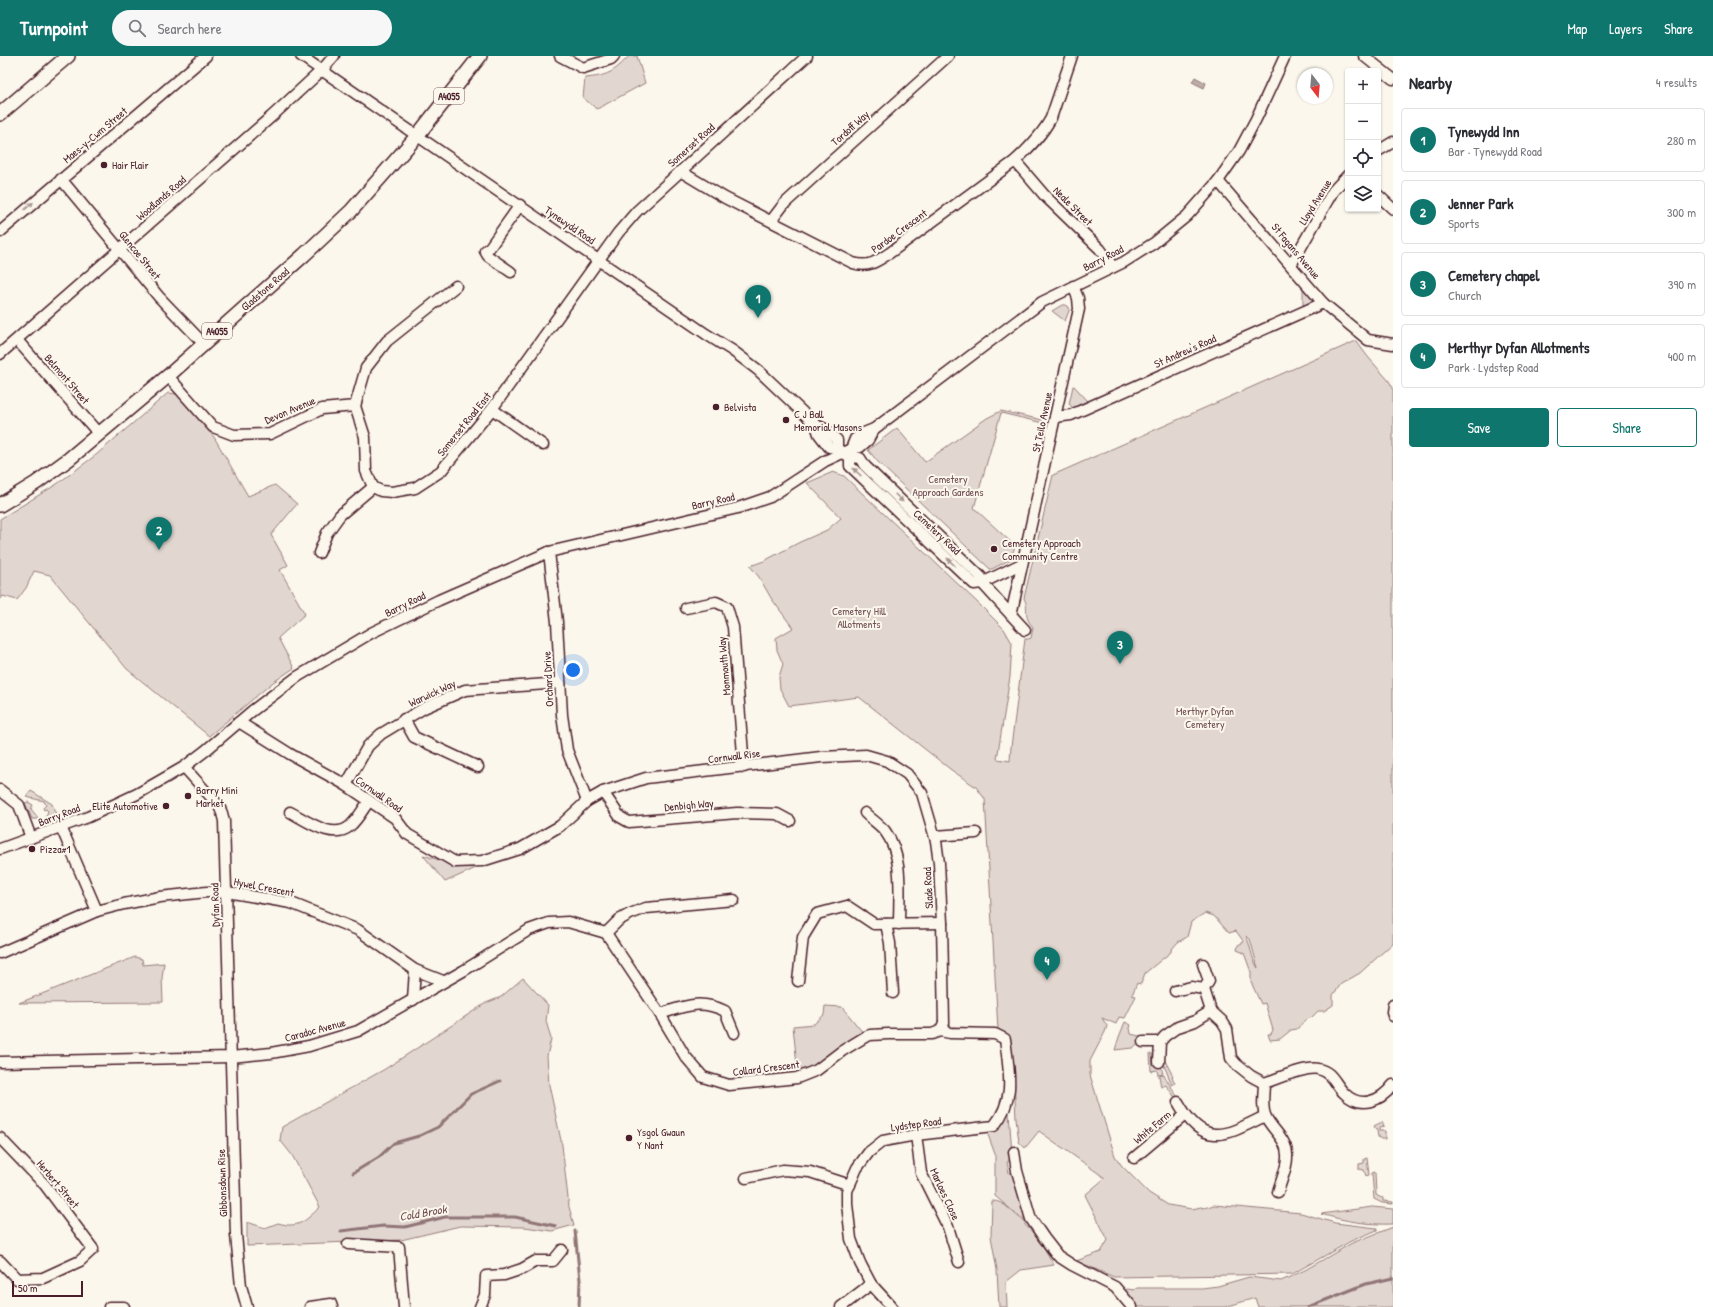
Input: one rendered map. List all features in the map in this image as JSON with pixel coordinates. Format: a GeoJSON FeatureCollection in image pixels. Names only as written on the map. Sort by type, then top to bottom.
{"type":"FeatureCollection","features":[{"type":"Feature","properties":{"kind":"main road"},"geometry":{"type":"LineString","coordinates":[[0,114],[68,56]]}},
{"type":"Feature","properties":{"kind":"main road","name":"Gladstone Road"},"geometry":{"type":"LineString","coordinates":[[0,505],[56,469],[99,434],[168,376],[203,343],[304,255],[351,211],[417,136],[480,56]]}},
{"type":"Feature","properties":{"kind":"street","name":"Maes-y-Cwm Street"},"geometry":{"type":"LineString","coordinates":[[0,232],[206,56]]}},
{"type":"Feature","properties":{"kind":"street","name":"Tynewydd Road"},"geometry":{"type":"LineString","coordinates":[[301,56],[748,361],[816,425],[824,429],[837,440],[845,452]]}},
{"type":"Feature","properties":{"kind":"street","name":"Woodlands Road"},"geometry":{"type":"LineString","coordinates":[[0,354],[271,118],[322,70],[334,56]]}},
{"type":"Feature","properties":{"kind":"street"},"geometry":{"type":"LineString","coordinates":[[560,56],[583,68],[611,59],[614,56]]}},
{"type":"Feature","properties":{"kind":"street","name":"Somerset Road"},"geometry":{"type":"LineString","coordinates":[[599,260],[618,233],[637,210],[807,56]]}},
{"type":"Feature","properties":{"kind":"street","name":"Tordoff Way"},"geometry":{"type":"LineString","coordinates":[[771,221],[784,204],[948,56]]}},
{"type":"Feature","properties":{"kind":"street","name":"Pardoe Crescent"},"geometry":{"type":"LineString","coordinates":[[680,171],[725,198],[853,263],[869,265],[877,262],[891,252],[1028,150],[1051,118],[1072,56]]}},
{"type":"Feature","properties":{"kind":"street","name":"Barry Road"},"geometry":{"type":"LineString","coordinates":[[0,849],[111,807],[184,767],[297,677],[371,633],[510,568],[549,552],[738,508],[764,500],[825,461],[860,447],[864,444],[874,429],[1042,302],[1113,267],[1148,247],[1169,231],[1200,202],[1218,181],[1240,151],[1285,56]]}},
{"type":"Feature","properties":{"kind":"street"},"geometry":{"type":"LineString","coordinates":[[1364,56],[1391,74]]}},
{"type":"Feature","properties":{"kind":"street"},"geometry":{"type":"LineString","coordinates":[[1381,149],[1393,142]]}},
{"type":"Feature","properties":{"kind":"street","name":"Neale Street"},"geometry":{"type":"LineString","coordinates":[[1015,161],[1046,196],[1100,249],[1113,267]]}},
{"type":"Feature","properties":{"kind":"street","name":"Lloyd Avenue"},"geometry":{"type":"LineString","coordinates":[[1291,265],[1337,188],[1347,176]]}},
{"type":"Feature","properties":{"kind":"street","name":"Glencoe Street"},"geometry":{"type":"LineString","coordinates":[[61,179],[121,249],[159,297],[203,343]]}},
{"type":"Feature","properties":{"kind":"street","name":"St Fagans Avenue"},"geometry":{"type":"LineString","coordinates":[[1218,181],[1323,303],[1368,340],[1393,344]]}},
{"type":"Feature","properties":{"kind":"street"},"geometry":{"type":"LineString","coordinates":[[1337,188],[1345,188]]}},
{"type":"Feature","properties":{"kind":"street"},"geometry":{"type":"LineString","coordinates":[[1381,198],[1393,209]]}},
{"type":"Feature","properties":{"kind":"street"},"geometry":{"type":"LineString","coordinates":[[511,272],[488,256],[485,251],[490,247],[520,206]]}},
{"type":"Feature","properties":{"kind":"street","name":"Somerset Road East"},"geometry":{"type":"LineString","coordinates":[[373,487],[381,491],[392,492],[415,488],[441,472],[492,409],[599,260]]}},
{"type":"Feature","properties":{"kind":"street"},"geometry":{"type":"LineString","coordinates":[[319,554],[327,534],[340,515],[373,487],[366,471],[365,437],[355,406],[366,368],[387,341],[456,286]]}},
{"type":"Feature","properties":{"kind":"street","name":"St Teilo Avenue"},"geometry":{"type":"LineString","coordinates":[[1011,615],[1021,564],[1079,309],[1078,298],[1073,286]]}},
{"type":"Feature","properties":{"kind":"street","name":"St Andrew's Road"},"geometry":{"type":"LineString","coordinates":[[1055,417],[1071,415],[1323,303]]}},
{"type":"Feature","properties":{"kind":"street","name":"Belmont Street"},"geometry":{"type":"LineString","coordinates":[[17,340],[99,434]]}},
{"type":"Feature","properties":{"kind":"street","name":"Devon Avenue"},"geometry":{"type":"LineString","coordinates":[[168,376],[213,427],[234,435],[270,434],[322,409],[355,406]]}},
{"type":"Feature","properties":{"kind":"street"},"geometry":{"type":"LineString","coordinates":[[492,409],[543,445]]}},
{"type":"Feature","properties":{"kind":"street","name":"Cemetery Road"},"geometry":{"type":"LineString","coordinates":[[845,452],[860,458],[865,466],[981,577],[982,583],[1025,630]]}},
{"type":"Feature","properties":{"kind":"street","name":"Orchard Drive"},"geometry":{"type":"LineString","coordinates":[[549,552],[556,616],[562,715],[567,750],[587,801]]}},
{"type":"Feature","properties":{"kind":"street"},"geometry":{"type":"LineString","coordinates":[[982,583],[1021,564]]}},
{"type":"Feature","properties":{"kind":"street","name":"Monmouth Way"},"geometry":{"type":"LineString","coordinates":[[686,608],[716,602],[727,607],[733,627],[744,767]]}},
{"type":"Feature","properties":{"kind":"street","name":"Warwick Way"},"geometry":{"type":"LineString","coordinates":[[346,785],[368,746],[381,734],[424,708],[465,690],[560,683]]}},
{"type":"Feature","properties":{"kind":"street"},"geometry":{"type":"LineString","coordinates":[[404,719],[414,737],[478,767]]}},
{"type":"Feature","properties":{"kind":"street","name":"Cornwall Road"},"geometry":{"type":"LineString","coordinates":[[240,722],[290,754],[346,785],[395,818],[407,834],[455,862],[482,861],[520,849],[560,826],[587,801]]}},
{"type":"Feature","properties":{"kind":"street","name":"Cornwall Rise"},"geometry":{"type":"LineString","coordinates":[[587,801],[603,792],[646,778],[821,757],[866,755],[887,761]]}},
{"type":"Feature","properties":{"kind":"street","name":"Slade Road"},"geometry":{"type":"LineString","coordinates":[[887,761],[907,774],[922,793],[935,836],[939,863],[942,923],[944,1024],[940,1031]]}},
{"type":"Feature","properties":{"kind":"street","name":"Dyfan Road"},"geometry":{"type":"LineString","coordinates":[[184,767],[219,806],[222,812],[227,892],[231,1057]]}},
{"type":"Feature","properties":{"kind":"street"},"geometry":{"type":"LineString","coordinates":[[0,790],[19,805],[31,838]]}},
{"type":"Feature","properties":{"kind":"street","name":"Denbigh Way"},"geometry":{"type":"LineString","coordinates":[[603,792],[620,817],[629,822],[737,812],[777,814],[790,821]]}},
{"type":"Feature","properties":{"kind":"street"},"geometry":{"type":"LineString","coordinates":[[290,812],[330,831],[344,830],[351,825],[369,801]]}},
{"type":"Feature","properties":{"kind":"street"},"geometry":{"type":"LineString","coordinates":[[865,813],[885,831],[895,849],[898,869],[899,924]]}},
{"type":"Feature","properties":{"kind":"street"},"geometry":{"type":"LineString","coordinates":[[61,827],[97,911]]}},
{"type":"Feature","properties":{"kind":"street"},"geometry":{"type":"LineString","coordinates":[[935,836],[976,833]]}},
{"type":"Feature","properties":{"kind":"street","name":"Hywel Crescent"},"geometry":{"type":"LineString","coordinates":[[0,953],[97,911],[160,897],[208,892],[227,892],[291,903],[358,930],[416,970],[443,981]]}},
{"type":"Feature","properties":{"kind":"street"},"geometry":{"type":"LineString","coordinates":[[606,933],[619,920],[646,908],[734,900]]}},
{"type":"Feature","properties":{"kind":"street"},"geometry":{"type":"LineString","coordinates":[[798,981],[803,937],[817,914],[847,906],[874,924],[942,923]]}},
{"type":"Feature","properties":{"kind":"street","name":"Caradoc Avenue"},"geometry":{"type":"LineString","coordinates":[[0,1062],[231,1057],[270,1053],[309,1046],[358,1031],[443,981],[463,971],[529,930],[549,923],[568,922],[606,933]]}},
{"type":"Feature","properties":{"kind":"street"},"geometry":{"type":"LineString","coordinates":[[886,924],[890,943],[894,993]]}},
{"type":"Feature","properties":{"kind":"street","name":"Collard Crescent"},"geometry":{"type":"LineString","coordinates":[[606,933],[660,1014],[685,1056],[703,1077],[729,1085],[797,1078],[817,1070],[842,1051],[870,1035],[932,1034],[940,1031],[950,1033],[995,1034]]}},
{"type":"Feature","properties":{"kind":"street"},"geometry":{"type":"LineString","coordinates":[[1203,964],[1209,981],[1204,989],[1211,1011],[1222,1021],[1227,1029],[1231,1058],[1236,1064],[1252,1076],[1264,1083],[1301,1070],[1315,1068],[1325,1071],[1331,1075],[1342,1092],[1349,1098],[1366,1103],[1378,1100],[1393,1085]]}},
{"type":"Feature","properties":{"kind":"street"},"geometry":{"type":"LineString","coordinates":[[413,1000],[416,970]]}},
{"type":"Feature","properties":{"kind":"street"},"geometry":{"type":"LineString","coordinates":[[1174,992],[1191,986],[1204,989]]}},
{"type":"Feature","properties":{"kind":"street"},"geometry":{"type":"LineString","coordinates":[[660,1014],[689,1004],[713,1005],[725,1011],[734,1033]]}},
{"type":"Feature","properties":{"kind":"street"},"geometry":{"type":"LineString","coordinates":[[1393,1005],[1393,1016]]}},
{"type":"Feature","properties":{"kind":"street"},"geometry":{"type":"LineString","coordinates":[[1159,1062],[1160,1042],[1165,1036],[1178,1027],[1195,1021],[1211,1011]]}},
{"type":"Feature","properties":{"kind":"street","name":"Lydstep Road"},"geometry":{"type":"LineString","coordinates":[[892,1307],[871,1284],[860,1263],[851,1239],[846,1204],[847,1191],[857,1168],[869,1152],[883,1141],[916,1135],[983,1129],[994,1126],[1002,1116],[1010,1090],[1005,1039],[995,1034]]}},
{"type":"Feature","properties":{"kind":"street"},"geometry":{"type":"LineString","coordinates":[[1143,1042],[1160,1042]]}},
{"type":"Feature","properties":{"kind":"street","name":"Gibbonsdown Rise"},"geometry":{"type":"LineString","coordinates":[[231,1057],[236,1235],[241,1286],[247,1307]]}},
{"type":"Feature","properties":{"kind":"street"},"geometry":{"type":"LineString","coordinates":[[1264,1083],[1263,1099],[1265,1116],[1283,1140],[1287,1154],[1287,1162],[1278,1192]]}},
{"type":"Feature","properties":{"kind":"street","name":"White Farm"},"geometry":{"type":"LineString","coordinates":[[1178,1102],[1185,1115],[1198,1128],[1206,1133],[1226,1134],[1265,1116]]}},
{"type":"Feature","properties":{"kind":"street","name":"White Farm"},"geometry":{"type":"LineString","coordinates":[[1134,1158],[1185,1115]]}},
{"type":"Feature","properties":{"kind":"street","name":"Marloes Close"},"geometry":{"type":"LineString","coordinates":[[916,1135],[921,1172],[948,1227],[959,1262]]}},
{"type":"Feature","properties":{"kind":"street","name":"Herbert Street"},"geometry":{"type":"LineString","coordinates":[[0,1138],[45,1185],[93,1249],[80,1261],[43,1278],[17,1279],[0,1261]]}},
{"type":"Feature","properties":{"kind":"street"},"geometry":{"type":"LineString","coordinates":[[1014,1152],[1017,1171],[1032,1219],[1044,1238],[1058,1256],[1072,1265],[1115,1287],[1132,1307]]}},
{"type":"Feature","properties":{"kind":"street"},"geometry":{"type":"LineString","coordinates":[[746,1178],[783,1170],[810,1172],[850,1185]]}},
{"type":"Feature","properties":{"kind":"street"},"geometry":{"type":"LineString","coordinates":[[348,1244],[399,1247],[404,1307]]}},
{"type":"Feature","properties":{"kind":"street"},"geometry":{"type":"LineString","coordinates":[[480,1307],[485,1295],[486,1276],[504,1275],[523,1268],[536,1261],[553,1261],[562,1250]]}},
{"type":"Feature","properties":{"kind":"street"},"geometry":{"type":"LineString","coordinates":[[840,1307],[871,1284]]}},
{"type":"Feature","properties":{"kind":"street"},"geometry":{"type":"LineString","coordinates":[[310,1307],[331,1304],[332,1307]]}},
{"type":"Feature","properties":{"kind":"street"},"geometry":{"type":"LineString","coordinates":[[109,1307],[124,1307]]}},
{"type":"Feature","properties":{"kind":"green space"},"geometry":{"type":"Polygon","coordinates":[[[629,56],[637,56],[645,83],[597,109],[583,98],[585,78],[599,76],[610,72],[619,66],[629,56]]]}},
{"type":"Feature","properties":{"kind":"green space"},"geometry":{"type":"Polygon","coordinates":[[[1303,286],[1313,296],[1312,302],[1305,305],[1303,305],[1303,286]]]}},
{"type":"Feature","properties":{"kind":"green space"},"geometry":{"type":"Polygon","coordinates":[[[1062,305],[1069,307],[1065,321],[1052,311],[1062,305]]]}},
{"type":"Feature","properties":{"kind":"green space","name":"Merthyr Dyfan Cemetery"},"geometry":{"type":"Polygon","coordinates":[[[1356,341],[1393,388],[1393,943],[1360,973],[1341,984],[1333,995],[1333,1005],[1324,1011],[1318,1011],[1312,1017],[1305,1020],[1297,1029],[1291,1030],[1280,1039],[1270,1040],[1268,1034],[1271,1034],[1273,1030],[1265,1003],[1261,1004],[1251,982],[1251,972],[1244,953],[1237,950],[1238,945],[1244,942],[1236,931],[1229,933],[1214,916],[1205,913],[1191,922],[1187,937],[1178,942],[1171,952],[1145,973],[1141,984],[1137,983],[1132,995],[1136,996],[1125,1018],[1119,1017],[1116,1024],[1102,1018],[1107,1026],[1090,1061],[1090,1075],[1115,1156],[1122,1166],[1149,1193],[1168,1205],[1192,1209],[1214,1205],[1301,1213],[1335,1223],[1377,1228],[1377,1230],[1351,1241],[1292,1274],[1114,1277],[1076,1261],[1101,1252],[1108,1240],[1085,1195],[1105,1178],[1039,1131],[1025,1148],[1019,1142],[1010,1044],[998,1030],[985,799],[976,787],[950,769],[859,697],[789,706],[780,689],[779,677],[783,664],[777,650],[776,638],[793,628],[750,566],[764,561],[827,530],[841,518],[807,483],[833,472],[844,476],[1004,629],[1012,643],[1010,677],[997,759],[1010,761],[1025,639],[1031,638],[1033,627],[1027,616],[1026,602],[1024,598],[1053,475],[1356,341]],[[1246,936],[1258,968],[1250,939],[1246,936]]]}},
{"type":"Feature","properties":{"kind":"green space"},"geometry":{"type":"Polygon","coordinates":[[[1073,386],[1088,401],[1073,408],[1069,404],[1073,386]]]}},
{"type":"Feature","properties":{"kind":"green space"},"geometry":{"type":"Polygon","coordinates":[[[168,393],[177,394],[214,437],[248,496],[275,485],[297,504],[271,535],[288,565],[280,570],[305,614],[278,638],[294,668],[272,683],[209,736],[127,669],[50,575],[34,571],[26,588],[17,600],[3,596],[0,600],[0,519],[57,484],[96,455],[168,393]]]}},
{"type":"Feature","properties":{"kind":"green space","name":"Cemetery Approach Gardens"},"geometry":{"type":"Polygon","coordinates":[[[1001,411],[1043,420],[1043,423],[1001,413],[974,508],[1015,546],[1011,559],[990,569],[878,462],[868,450],[897,428],[925,462],[987,418],[1001,411]]]}},
{"type":"Feature","properties":{"kind":"green space"},"geometry":{"type":"Polygon","coordinates":[[[31,791],[52,804],[58,820],[50,822],[49,819],[45,819],[48,811],[46,809],[44,810],[43,808],[46,805],[44,801],[26,797],[31,791]]]}},
{"type":"Feature","properties":{"kind":"green space"},"geometry":{"type":"Polygon","coordinates":[[[28,802],[33,805],[31,809],[39,819],[32,819],[25,803],[28,802]]]}},
{"type":"Feature","properties":{"kind":"green space"},"geometry":{"type":"Polygon","coordinates":[[[423,855],[462,867],[476,868],[445,882],[423,855]]]}},
{"type":"Feature","properties":{"kind":"green space"},"geometry":{"type":"Polygon","coordinates":[[[135,957],[142,959],[143,965],[164,963],[162,978],[163,1002],[19,1003],[135,957]]]}},
{"type":"Feature","properties":{"kind":"green space"},"geometry":{"type":"Polygon","coordinates":[[[523,978],[548,1005],[546,1021],[551,1039],[547,1056],[549,1085],[562,1145],[569,1207],[574,1225],[552,1231],[525,1227],[460,1226],[401,1240],[247,1246],[247,1222],[265,1228],[278,1223],[285,1225],[297,1224],[306,1220],[320,1207],[292,1155],[280,1140],[282,1127],[385,1069],[486,1003],[501,997],[523,978]]]}},
{"type":"Feature","properties":{"kind":"green space"},"geometry":{"type":"Polygon","coordinates":[[[825,1006],[842,1007],[864,1034],[798,1075],[793,1026],[814,1024],[824,1015],[825,1006]]]}},
{"type":"Feature","properties":{"kind":"green space"},"geometry":{"type":"Polygon","coordinates":[[[1125,1022],[1131,1025],[1131,1034],[1143,1037],[1140,1044],[1132,1048],[1115,1050],[1119,1037],[1125,1022]]]}},
{"type":"Feature","properties":{"kind":"green space"},"geometry":{"type":"Polygon","coordinates":[[[1150,1053],[1152,1054],[1153,1065],[1161,1066],[1163,1074],[1158,1075],[1157,1070],[1151,1071],[1150,1053]]]}},
{"type":"Feature","properties":{"kind":"green space"},"geometry":{"type":"Polygon","coordinates":[[[1164,1059],[1173,1076],[1172,1077],[1175,1083],[1172,1085],[1163,1063],[1164,1059]]]}},
{"type":"Feature","properties":{"kind":"green space"},"geometry":{"type":"Polygon","coordinates":[[[1164,1075],[1178,1098],[1176,1099],[1166,1085],[1161,1087],[1159,1076],[1164,1075]]]}},
{"type":"Feature","properties":{"kind":"green space"},"geometry":{"type":"Polygon","coordinates":[[[1009,1113],[1012,1154],[1011,1160],[1007,1162],[1009,1173],[1014,1175],[1026,1213],[1025,1219],[1015,1213],[995,1196],[995,1154],[987,1132],[1000,1125],[1009,1113]]]}},
{"type":"Feature","properties":{"kind":"green space"},"geometry":{"type":"Polygon","coordinates":[[[1382,1122],[1384,1127],[1379,1128],[1379,1131],[1385,1131],[1385,1139],[1378,1137],[1374,1126],[1382,1122]]]}},
{"type":"Feature","properties":{"kind":"green space"},"geometry":{"type":"Polygon","coordinates":[[[1367,1158],[1369,1175],[1366,1176],[1364,1170],[1359,1169],[1359,1164],[1364,1163],[1364,1159],[1367,1158]]]}},
{"type":"Feature","properties":{"kind":"green space"},"geometry":{"type":"Polygon","coordinates":[[[1375,1172],[1376,1194],[1383,1198],[1383,1201],[1393,1202],[1393,1204],[1382,1203],[1374,1199],[1372,1173],[1375,1172]]]}},
{"type":"Feature","properties":{"kind":"green space"},"geometry":{"type":"Polygon","coordinates":[[[992,1201],[1001,1203],[1025,1221],[1025,1225],[1037,1236],[1054,1265],[1021,1270],[1006,1282],[1007,1307],[999,1307],[997,1270],[991,1236],[992,1201]]]}},
{"type":"Feature","properties":{"kind":"green space"},"geometry":{"type":"Polygon","coordinates":[[[1372,1207],[1393,1209],[1393,1224],[1356,1222],[1321,1214],[1372,1207]]]}},
{"type":"Feature","properties":{"kind":"green space"},"geometry":{"type":"Polygon","coordinates":[[[1393,1227],[1393,1307],[1258,1307],[1255,1298],[1225,1307],[1135,1307],[1123,1292],[1127,1289],[1134,1290],[1137,1288],[1202,1288],[1218,1286],[1249,1277],[1281,1281],[1305,1270],[1352,1243],[1393,1227]]]}},
{"type":"Feature","properties":{"kind":"shaded area"},"geometry":{"type":"Polygon","coordinates":[[[1195,77],[1206,83],[1204,88],[1192,82],[1195,77]]]}},
{"type":"Feature","properties":{"kind":"waterway"},"geometry":{"type":"LineString","coordinates":[[353,1173],[379,1157],[394,1143],[419,1136],[438,1127],[471,1094],[500,1081]]}},
{"type":"Feature","properties":{"kind":"waterway","name":"Cold Brook"},"geometry":{"type":"LineString","coordinates":[[341,1231],[383,1226],[405,1227],[445,1217],[515,1217],[556,1226]]}},
{"type":"Feature","properties":{"kind":"waterway","name":"Cold Brook"},"geometry":{"type":"LineString","coordinates":[[575,1231],[580,1280],[579,1307]]}},
{"type":"Feature","properties":{"kind":"waterway","name":"Cold Brook"},"geometry":{"type":"LineString","coordinates":[[1308,1307],[1366,1284],[1393,1278]]}},
{"type":"Feature","properties":{"kind":"place","name":"Hair Flair"},"geometry":{"type":"Point","coordinates":[104,165]}},
{"type":"Feature","properties":{"kind":"place","name":"Tynewydd Inn"},"geometry":{"type":"Point","coordinates":[758,318]}},
{"type":"Feature","properties":{"kind":"place","name":"Belvista"},"geometry":{"type":"Point","coordinates":[716,407]}},
{"type":"Feature","properties":{"kind":"place","name":"C J Ball Memorial Masons"},"geometry":{"type":"Point","coordinates":[786,420]}},
{"type":"Feature","properties":{"kind":"place","name":"Cemetery Approach Community Centre"},"geometry":{"type":"Point","coordinates":[994,549]}},
{"type":"Feature","properties":{"kind":"place","name":"Jenner Park"},"geometry":{"type":"Point","coordinates":[159,550]}},
{"type":"Feature","properties":{"kind":"place","name":"Cemetery chapel"},"geometry":{"type":"Point","coordinates":[1120,664]}},
{"type":"Feature","properties":{"kind":"place","name":"Barry Mini Market"},"geometry":{"type":"Point","coordinates":[188,796]}},
{"type":"Feature","properties":{"kind":"place","name":"Elite Automotive"},"geometry":{"type":"Point","coordinates":[166,806]}},
{"type":"Feature","properties":{"kind":"place","name":"Pizza#1"},"geometry":{"type":"Point","coordinates":[32,849]}},
{"type":"Feature","properties":{"kind":"place","name":"Merthyr Dyfan Allotments"},"geometry":{"type":"Point","coordinates":[1047,980]}},
{"type":"Feature","properties":{"kind":"place","name":"Ysgol Gwaun Y Nant"},"geometry":{"type":"Point","coordinates":[629,1138]}},
{"type":"Feature","properties":{"kind":"park label","name":"Cemetery Hill Allotments"},"geometry":{"type":"Point","coordinates":[859,617]}}]}
